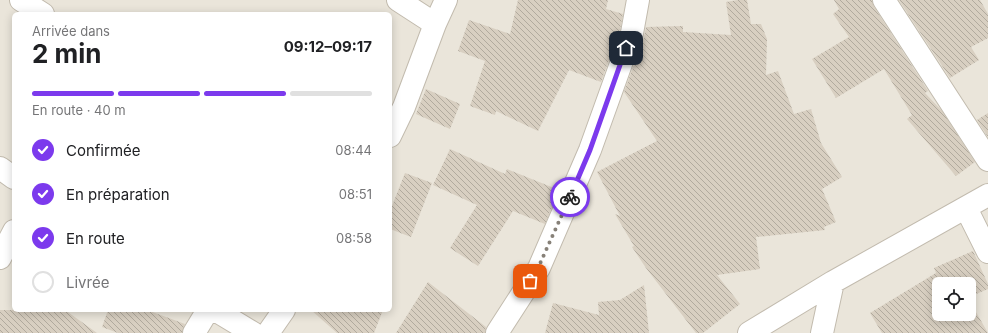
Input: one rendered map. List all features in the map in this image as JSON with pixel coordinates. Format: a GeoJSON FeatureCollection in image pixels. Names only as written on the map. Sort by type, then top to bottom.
{"type":"FeatureCollection","features":[{"type":"Feature","properties":{"kind":"street"},"geometry":{"type":"LineString","coordinates":[[21,0],[40,12]]}},
{"type":"Feature","properties":{"kind":"street"},"geometry":{"type":"LineString","coordinates":[[398,0],[435,24]]}},
{"type":"Feature","properties":{"kind":"street"},"geometry":{"type":"LineString","coordinates":[[392,132],[404,107],[435,24],[446,0]]}},
{"type":"Feature","properties":{"kind":"street"},"geometry":{"type":"LineString","coordinates":[[497,333],[538,268],[590,150],[632,33],[638,0]]}},
{"type":"Feature","properties":{"kind":"street"},"geometry":{"type":"LineString","coordinates":[[884,0],[988,160]]}},
{"type":"Feature","properties":{"kind":"street"},"geometry":{"type":"LineString","coordinates":[[0,168],[12,177]]}},
{"type":"Feature","properties":{"kind":"street"},"geometry":{"type":"LineString","coordinates":[[749,333],[833,282],[988,195]]}},
{"type":"Feature","properties":{"kind":"street"},"geometry":{"type":"LineString","coordinates":[[966,208],[988,252]]}},
{"type":"Feature","properties":{"kind":"street"},"geometry":{"type":"LineString","coordinates":[[0,258],[12,235]]}},
{"type":"Feature","properties":{"kind":"street"},"geometry":{"type":"LineString","coordinates":[[822,333],[833,282]]}},
{"type":"Feature","properties":{"kind":"street"},"geometry":{"type":"LineString","coordinates":[[194,333],[207,312]]}},
{"type":"Feature","properties":{"kind":"street"},"geometry":{"type":"LineString","coordinates":[[218,312],[253,333]]}},
{"type":"Feature","properties":{"kind":"street"},"geometry":{"type":"LineString","coordinates":[[268,333],[283,312]]}},
{"type":"Feature","properties":{"kind":"shaded area"},"geometry":{"type":"Polygon","coordinates":[[[0,0],[988,0],[988,333],[0,333],[0,0]]]}},
{"type":"Feature","properties":{"kind":"building"},"geometry":{"type":"Polygon","coordinates":[[[518,0],[608,0],[606,9],[623,14],[620,30],[601,82],[569,70],[538,131],[496,111],[495,115],[470,106],[485,61],[458,51],[469,20],[510,34],[518,0]]]}},
{"type":"Feature","properties":{"kind":"building"},"geometry":{"type":"Polygon","coordinates":[[[747,0],[751,24],[761,24],[767,39],[766,75],[778,71],[794,114],[811,109],[821,143],[842,177],[822,189],[836,222],[824,227],[825,230],[756,237],[760,269],[717,275],[740,304],[703,333],[696,333],[646,268],[632,247],[634,246],[615,214],[620,216],[597,172],[657,141],[624,92],[644,37],[646,27],[683,26],[683,32],[731,35],[726,2],[747,0]]]}},
{"type":"Feature","properties":{"kind":"building"},"geometry":{"type":"Polygon","coordinates":[[[834,0],[872,0],[874,7],[928,91],[925,93],[942,111],[975,162],[956,176],[907,119],[912,115],[884,69],[836,98],[812,59],[849,37],[833,14],[839,9],[834,0]]]}},
{"type":"Feature","properties":{"kind":"building"},"geometry":{"type":"Polygon","coordinates":[[[899,0],[980,0],[988,14],[988,38],[971,47],[979,60],[950,78],[899,0]]]}},
{"type":"Feature","properties":{"kind":"building"},"geometry":{"type":"Polygon","coordinates":[[[426,89],[460,104],[450,129],[416,114],[426,89]]]}},
{"type":"Feature","properties":{"kind":"building"},"geometry":{"type":"Polygon","coordinates":[[[988,113],[988,137],[977,120],[988,113]]]}},
{"type":"Feature","properties":{"kind":"building"},"geometry":{"type":"Polygon","coordinates":[[[450,149],[505,174],[507,169],[559,190],[545,224],[513,211],[478,266],[450,248],[477,205],[433,185],[450,149]]]}},
{"type":"Feature","properties":{"kind":"building"},"geometry":{"type":"Polygon","coordinates":[[[405,173],[432,183],[411,237],[392,230],[392,206],[405,173]]]}},
{"type":"Feature","properties":{"kind":"building"},"geometry":{"type":"Polygon","coordinates":[[[973,251],[988,284],[988,289],[976,294],[976,277],[932,277],[932,321],[976,321],[976,312],[988,333],[882,333],[870,313],[936,273],[934,268],[973,251]]]}},
{"type":"Feature","properties":{"kind":"building"},"geometry":{"type":"Polygon","coordinates":[[[428,282],[486,327],[485,333],[396,333],[428,282]]]}},
{"type":"Feature","properties":{"kind":"building"},"geometry":{"type":"Polygon","coordinates":[[[644,285],[649,333],[545,333],[553,303],[599,315],[598,302],[620,300],[644,285]]]}},
{"type":"Feature","properties":{"kind":"building"},"geometry":{"type":"Polygon","coordinates":[[[0,310],[12,310],[12,312],[68,312],[97,333],[0,333],[0,310]]]}},
{"type":"Feature","properties":{"kind":"building"},"geometry":{"type":"Polygon","coordinates":[[[107,312],[152,312],[185,324],[182,333],[118,333],[102,327],[107,312]]]}},
{"type":"Feature","properties":{"kind":"building"},"geometry":{"type":"Polygon","coordinates":[[[313,312],[382,312],[374,333],[337,333],[313,312]]]}},
{"type":"Feature","properties":{"kind":"way so far"},"geometry":{"type":"LineString","coordinates":[[530,281],[538,268],[570,197]]}},
{"type":"Feature","properties":{"kind":"route"},"geometry":{"type":"LineString","coordinates":[[570,197],[590,150],[626,48]]}}]}
